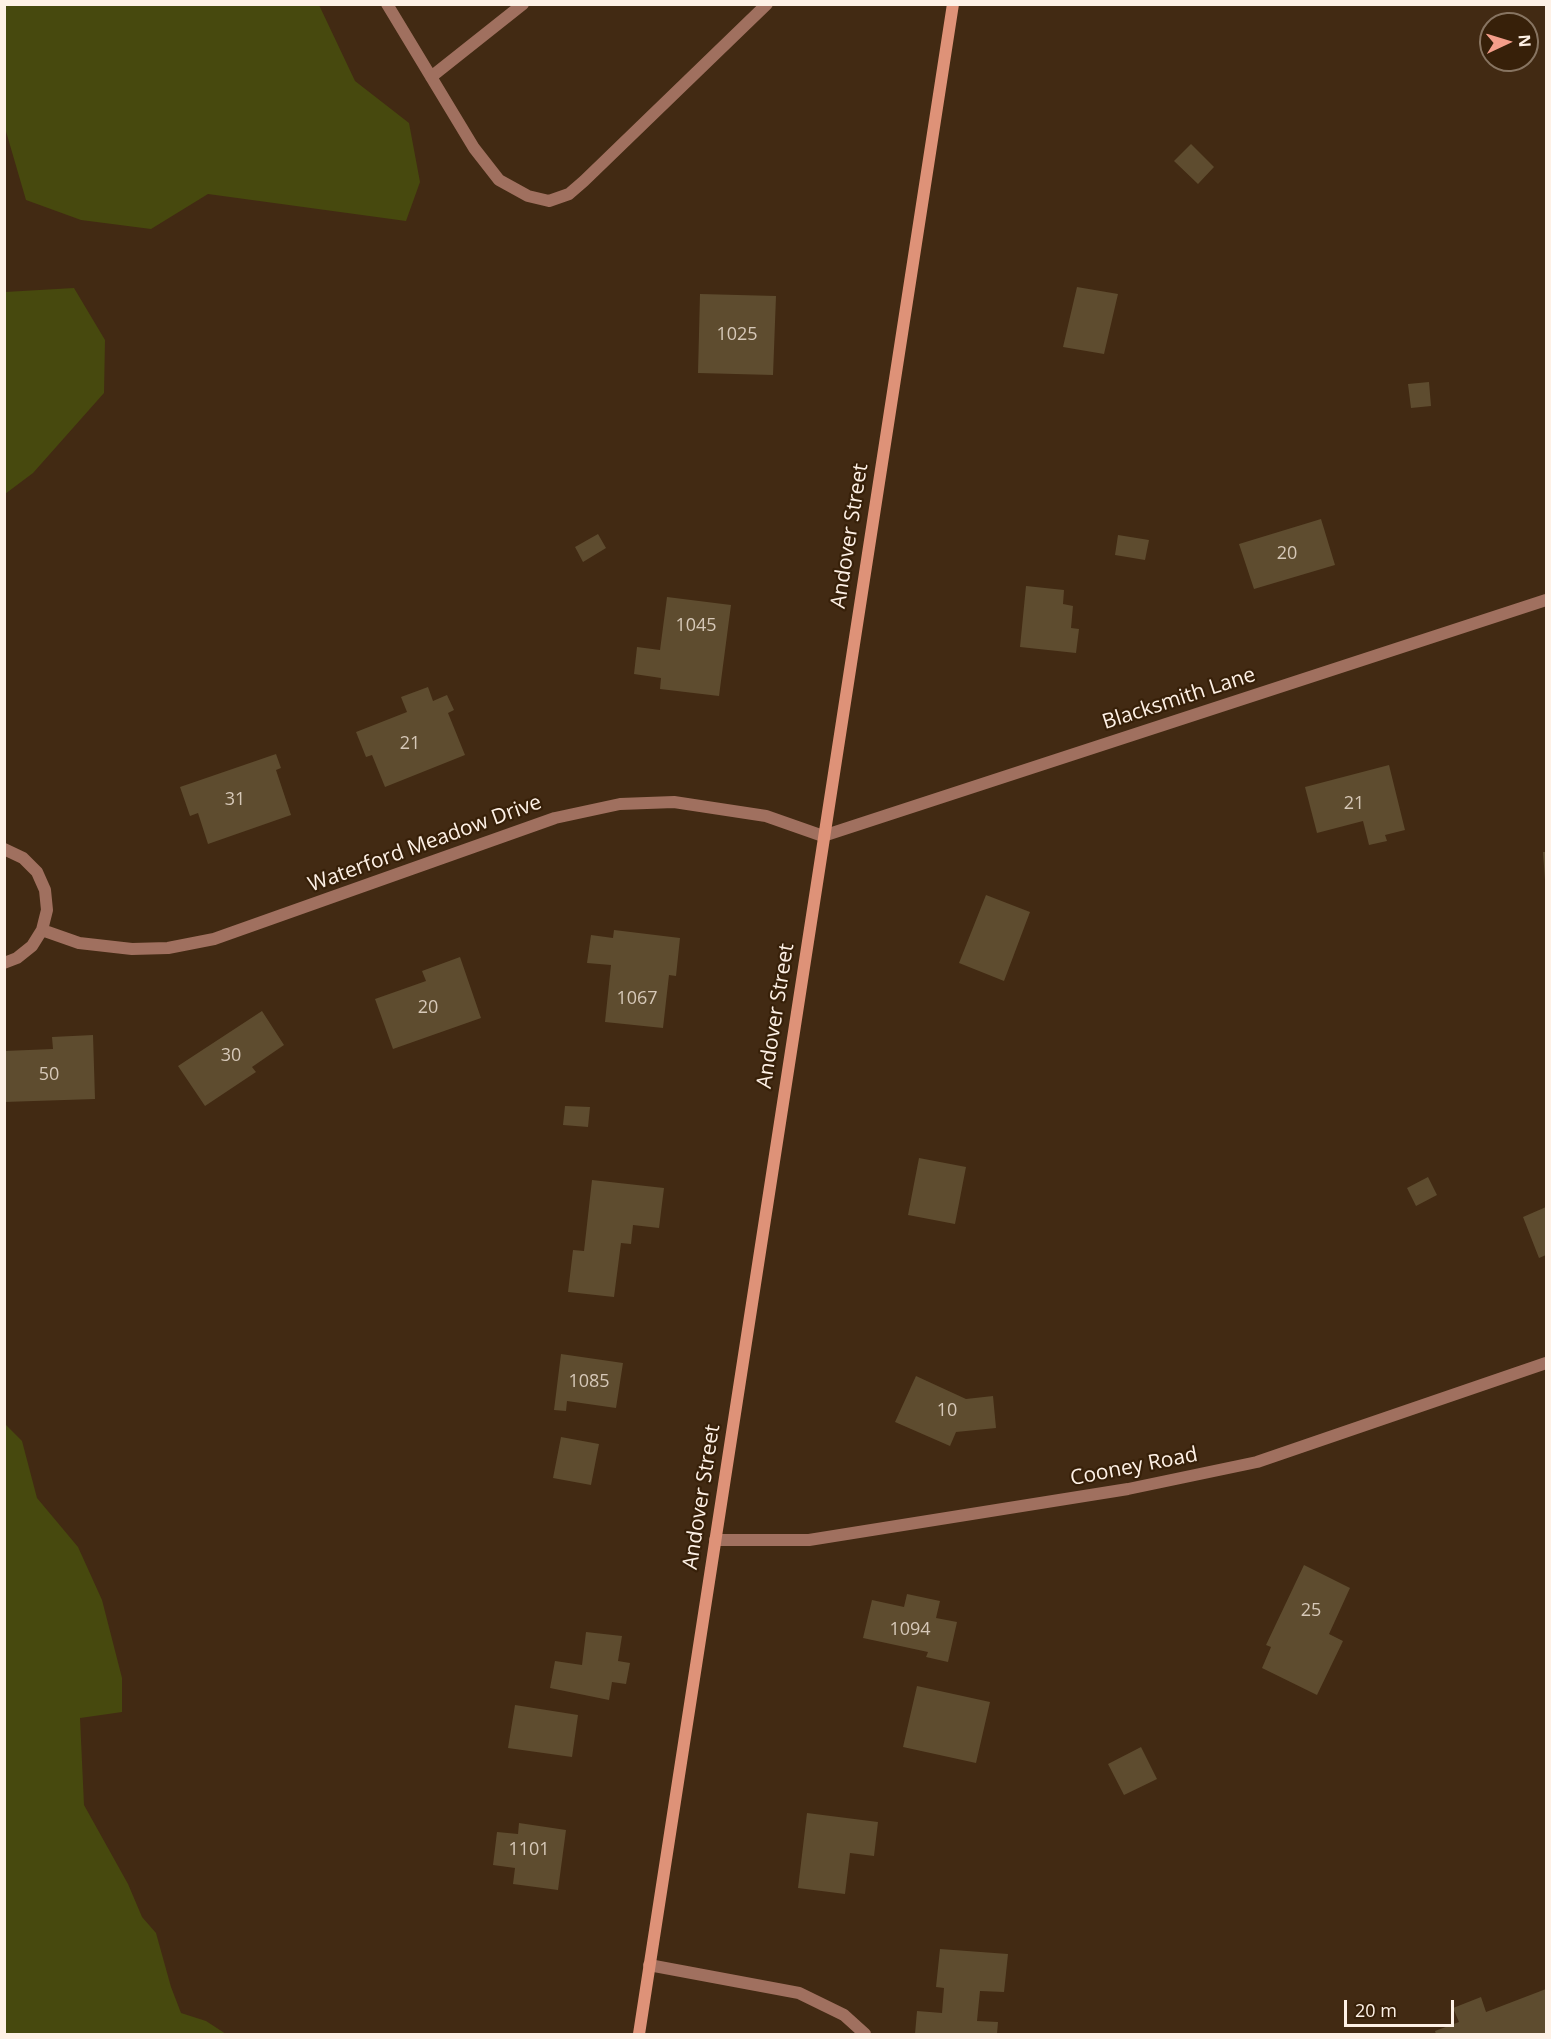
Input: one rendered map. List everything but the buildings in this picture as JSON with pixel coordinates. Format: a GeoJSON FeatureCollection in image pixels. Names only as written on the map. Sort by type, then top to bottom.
{"type":"FeatureCollection","features":[{"type":"Feature","properties":{"kind":"main road","name":"Andover Street"},"geometry":{"type":"LineString","coordinates":[[639,2034],[953,4]]}},
{"type":"Feature","properties":{"kind":"street"},"geometry":{"type":"LineString","coordinates":[[387,4],[474,148],[499,180],[528,196],[549,201],[569,194],[584,181],[767,4]]}},
{"type":"Feature","properties":{"kind":"street"},"geometry":{"type":"LineString","coordinates":[[431,77],[523,4]]}},
{"type":"Feature","properties":{"kind":"street","name":"Blacksmith Lane"},"geometry":{"type":"LineString","coordinates":[[823,836],[1546,600]]}},
{"type":"Feature","properties":{"kind":"street","name":"Waterford Meadow Drive"},"geometry":{"type":"LineString","coordinates":[[42,930],[79,943],[132,949],[168,948],[214,939],[555,818],[620,804],[674,802],[766,816],[823,836]]}},
{"type":"Feature","properties":{"kind":"street"},"geometry":{"type":"LineString","coordinates":[[4,849],[23,858],[37,872],[45,890],[47,910],[42,930],[32,946],[17,958],[4,963]]}},
{"type":"Feature","properties":{"kind":"street","name":"Cooney Road"},"geometry":{"type":"LineString","coordinates":[[715,1540],[809,1540],[1128,1490],[1257,1462],[1546,1363]]}},
{"type":"Feature","properties":{"kind":"street"},"geometry":{"type":"LineString","coordinates":[[650,1965],[799,1993],[844,2015],[865,2034]]}},
{"type":"Feature","properties":{"kind":"shaded area"},"geometry":{"type":"Polygon","coordinates":[[[5,4],[319,5],[355,81],[409,123],[420,182],[406,221],[208,194],[151,229],[81,220],[26,200],[5,128],[5,4]]]}},
{"type":"Feature","properties":{"kind":"shaded area"},"geometry":{"type":"Polygon","coordinates":[[[74,288],[105,340],[104,393],[33,473],[5,494],[5,292],[74,288]]]}},
{"type":"Feature","properties":{"kind":"shaded area"},"geometry":{"type":"Polygon","coordinates":[[[4,1423],[22,1441],[37,1498],[78,1547],[102,1600],[122,1678],[122,1712],[80,1718],[84,1805],[128,1884],[142,1917],[156,1933],[181,2013],[206,2021],[226,2034],[5,2034],[4,1423]]]}}]}
